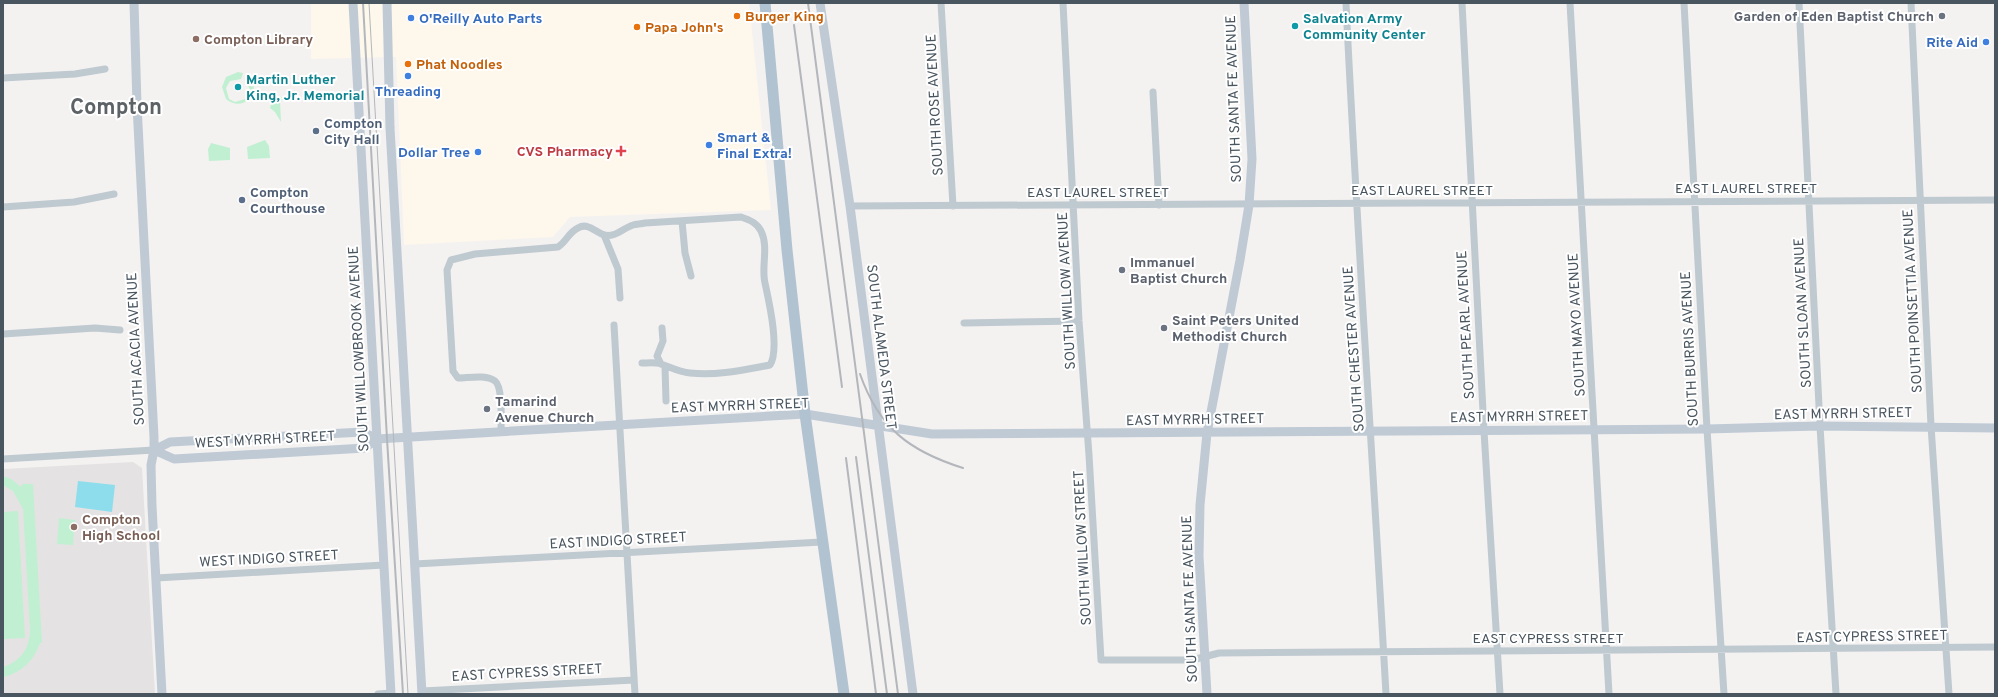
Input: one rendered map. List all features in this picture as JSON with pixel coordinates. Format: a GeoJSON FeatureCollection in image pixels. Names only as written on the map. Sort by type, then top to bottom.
{"type":"FeatureCollection","features":[{"type":"Feature","properties":{"kind":"main road"},"geometry":{"type":"LineString","coordinates":[[765,3],[787,250],[822,542],[844,694]]}},
{"type":"Feature","properties":{"kind":"street","name":"SOUTH ACACIA AVENUE"},"geometry":{"type":"LineString","coordinates":[[134,3],[136,105],[154,450],[152,472],[162,694]]}},
{"type":"Feature","properties":{"kind":"street","name":"SOUTH WILLOWBROOK AVENUE"},"geometry":{"type":"LineString","coordinates":[[353,3],[391,694]]}},
{"type":"Feature","properties":{"kind":"street"},"geometry":{"type":"LineString","coordinates":[[387,3],[390,128],[409,438],[422,692]]}},
{"type":"Feature","properties":{"kind":"street","name":"SOUTH ALAMEDA STREET"},"geometry":{"type":"LineString","coordinates":[[820,3],[850,206],[877,426],[913,694]]}},
{"type":"Feature","properties":{"kind":"street","name":"SOUTH ROSE AVENUE"},"geometry":{"type":"LineString","coordinates":[[941,3],[953,206]]}},
{"type":"Feature","properties":{"kind":"street","name":"SOUTH WILLOW AVENUE"},"geometry":{"type":"LineString","coordinates":[[1063,3],[1079,321],[1088,434]]}},
{"type":"Feature","properties":{"kind":"street","name":"SOUTH SANTA FE AVENUE"},"geometry":{"type":"LineString","coordinates":[[1207,694],[1199,556],[1200,505],[1207,433],[1249,205],[1252,159],[1244,3]]}},
{"type":"Feature","properties":{"kind":"street","name":"SOUTH CHESTER AVENUE"},"geometry":{"type":"LineString","coordinates":[[1346,3],[1356,203],[1386,694]]}},
{"type":"Feature","properties":{"kind":"street","name":"SOUTH PEARL AVENUE"},"geometry":{"type":"LineString","coordinates":[[1462,3],[1484,431],[1500,694]]}},
{"type":"Feature","properties":{"kind":"street","name":"SOUTH MAYO AVENUE"},"geometry":{"type":"LineString","coordinates":[[1570,3],[1609,694]]}},
{"type":"Feature","properties":{"kind":"street","name":"SOUTH BURRIS AVENUE"},"geometry":{"type":"LineString","coordinates":[[1684,3],[1707,429],[1724,694]]}},
{"type":"Feature","properties":{"kind":"street","name":"SOUTH SLOAN AVENUE"},"geometry":{"type":"LineString","coordinates":[[1799,3],[1820,426],[1836,694]]}},
{"type":"Feature","properties":{"kind":"street","name":"SOUTH POINSETTIA AVENUE"},"geometry":{"type":"LineString","coordinates":[[1911,3],[1931,426],[1949,694]]}},
{"type":"Feature","properties":{"kind":"street"},"geometry":{"type":"LineString","coordinates":[[3,78],[75,74],[105,69]]}},
{"type":"Feature","properties":{"kind":"street"},"geometry":{"type":"LineString","coordinates":[[1153,92],[1159,205]]}},
{"type":"Feature","properties":{"kind":"street"},"geometry":{"type":"LineString","coordinates":[[3,207],[74,202],[114,194]]}},
{"type":"Feature","properties":{"kind":"street","name":"EAST LAUREL STREET"},"geometry":{"type":"LineString","coordinates":[[850,206],[1995,200]]}},
{"type":"Feature","properties":{"kind":"street"},"geometry":{"type":"LineString","coordinates":[[501,432],[499,386],[494,380],[481,377],[458,378],[453,371],[447,270],[451,260],[475,254],[558,247],[564,243],[573,231],[580,227],[588,226],[604,235],[615,234],[633,225],[741,217],[750,220],[757,225],[762,232],[765,250],[765,282],[772,310],[773,356],[770,365],[732,372],[688,373],[663,365],[642,363]]}},
{"type":"Feature","properties":{"kind":"street"},"geometry":{"type":"LineString","coordinates":[[682,221],[685,253],[691,276]]}},
{"type":"Feature","properties":{"kind":"street"},"geometry":{"type":"LineString","coordinates":[[604,235],[618,269],[620,298]]}},
{"type":"Feature","properties":{"kind":"street"},"geometry":{"type":"LineString","coordinates":[[964,324],[1079,321]]}},
{"type":"Feature","properties":{"kind":"street"},"geometry":{"type":"LineString","coordinates":[[614,325],[635,694]]}},
{"type":"Feature","properties":{"kind":"street"},"geometry":{"type":"LineString","coordinates":[[3,334],[95,328],[120,330]]}},
{"type":"Feature","properties":{"kind":"street"},"geometry":{"type":"LineString","coordinates":[[662,328],[663,341],[657,356],[663,365],[666,401]]}},
{"type":"Feature","properties":{"kind":"street","name":"EAST MYRRH STREET"},"geometry":{"type":"LineString","coordinates":[[398,438],[806,414],[932,434],[1707,429],[1820,426],[1931,426],[1995,428]]}},
{"type":"Feature","properties":{"kind":"street","name":"WEST MYRRH STREET"},"geometry":{"type":"LineString","coordinates":[[3,459],[154,450],[170,442],[363,432],[377,439],[398,438]]}},
{"type":"Feature","properties":{"kind":"street","name":"SOUTH WILLOW STREET"},"geometry":{"type":"LineString","coordinates":[[1088,434],[1101,660]]}},
{"type":"Feature","properties":{"kind":"street","name":"WEST MYRRH STREET"},"geometry":{"type":"LineString","coordinates":[[154,450],[174,459],[365,448],[377,439]]}},
{"type":"Feature","properties":{"kind":"street","name":"EAST INDIGO STREET"},"geometry":{"type":"LineString","coordinates":[[415,564],[822,542]]}},
{"type":"Feature","properties":{"kind":"street","name":"WEST INDIGO STREET"},"geometry":{"type":"LineString","coordinates":[[156,578],[384,565]]}},
{"type":"Feature","properties":{"kind":"street","name":"EAST CYPRESS STREET"},"geometry":{"type":"LineString","coordinates":[[1101,660],[1192,660],[1219,653],[1995,647]]}},
{"type":"Feature","properties":{"kind":"street","name":"EAST CYPRESS STREET"},"geometry":{"type":"LineString","coordinates":[[422,692],[634,680]]}},
{"type":"Feature","properties":{"kind":"street"},"geometry":{"type":"LineString","coordinates":[[378,694],[391,694]]}},
{"type":"Feature","properties":{"kind":"shaded area"},"geometry":{"type":"Polygon","coordinates":[[[311,3],[749,3],[771,210],[570,217],[553,237],[404,245],[396,57],[311,59],[311,3]]]}},
{"type":"Feature","properties":{"kind":"shaded area","name":"Compton High School"},"geometry":{"type":"Polygon","coordinates":[[[133,462],[142,468],[155,694],[3,694],[3,469],[133,462]]]}},
{"type":"Feature","properties":{"kind":"green space"},"geometry":{"type":"Polygon","coordinates":[[[238,72],[243,73],[241,79],[230,81],[226,88],[229,99],[235,102],[245,99],[250,90],[247,83],[251,79],[253,91],[248,100],[238,104],[232,103],[226,99],[222,87],[226,77],[238,72]]]}},
{"type":"Feature","properties":{"kind":"green space"},"geometry":{"type":"Polygon","coordinates":[[[273,96],[283,97],[283,100],[280,101],[281,122],[275,112],[270,108],[273,96]]]}},
{"type":"Feature","properties":{"kind":"green space"},"geometry":{"type":"Polygon","coordinates":[[[265,140],[269,146],[270,158],[248,159],[247,147],[265,140]]]}},
{"type":"Feature","properties":{"kind":"green space"},"geometry":{"type":"Polygon","coordinates":[[[211,143],[230,148],[230,160],[209,161],[208,149],[211,143]]]}},
{"type":"Feature","properties":{"kind":"green space"},"geometry":{"type":"Polygon","coordinates":[[[3,476],[11,479],[21,487],[22,484],[33,484],[42,643],[40,643],[34,655],[26,665],[16,673],[3,677],[3,667],[15,661],[26,648],[30,636],[30,629],[23,509],[13,491],[3,485],[3,476]]]}},
{"type":"Feature","properties":{"kind":"green space"},"geometry":{"type":"Polygon","coordinates":[[[18,511],[25,638],[3,639],[3,512],[18,511]]]}},
{"type":"Feature","properties":{"kind":"green space"},"geometry":{"type":"Polygon","coordinates":[[[59,518],[75,520],[73,545],[57,544],[59,518]]]}},
{"type":"Feature","properties":{"kind":"water"},"geometry":{"type":"Polygon","coordinates":[[[78,481],[115,485],[112,512],[75,507],[78,481]]]}},
{"type":"Feature","properties":{"kind":"tram line"},"geometry":{"type":"LineString","coordinates":[[369,3],[408,694]]}},
{"type":"Feature","properties":{"kind":"railway"},"geometry":{"type":"LineString","coordinates":[[363,3],[387,439],[403,694]]}},
{"type":"Feature","properties":{"kind":"railway"},"geometry":{"type":"LineString","coordinates":[[808,3],[898,694]]}},
{"type":"Feature","properties":{"kind":"railway"},"geometry":{"type":"LineString","coordinates":[[794,25],[842,387]]}},
{"type":"Feature","properties":{"kind":"railway"},"geometry":{"type":"LineString","coordinates":[[860,374],[877,409],[898,435],[927,454],[963,468]]}},
{"type":"Feature","properties":{"kind":"railway"},"geometry":{"type":"LineString","coordinates":[[856,457],[887,694]]}},
{"type":"Feature","properties":{"kind":"railway"},"geometry":{"type":"LineString","coordinates":[[846,458],[876,694]]}},
{"type":"Feature","properties":{"kind":"place","name":"Burger King"},"geometry":{"type":"Point","coordinates":[737,16]}},
{"type":"Feature","properties":{"kind":"place","name":"Garden of Eden Baptist Church"},"geometry":{"type":"Point","coordinates":[1942,16]}},
{"type":"Feature","properties":{"kind":"place","name":"O'Reilly Auto Parts"},"geometry":{"type":"Point","coordinates":[411,18]}},
{"type":"Feature","properties":{"kind":"place","name":"Salvation Army Community Center"},"geometry":{"type":"Point","coordinates":[1295,26]}},
{"type":"Feature","properties":{"kind":"place","name":"Papa John's"},"geometry":{"type":"Point","coordinates":[637,27]}},
{"type":"Feature","properties":{"kind":"place","name":"Compton Library"},"geometry":{"type":"Point","coordinates":[196,39]}},
{"type":"Feature","properties":{"kind":"place","name":"Rite Aid"},"geometry":{"type":"Point","coordinates":[1986,42]}},
{"type":"Feature","properties":{"kind":"place","name":"Phat Noodles"},"geometry":{"type":"Point","coordinates":[408,64]}},
{"type":"Feature","properties":{"kind":"place","name":"Threading"},"geometry":{"type":"Point","coordinates":[408,76]}},
{"type":"Feature","properties":{"kind":"place","name":"Martin Luther King, Jr. Memorial"},"geometry":{"type":"Point","coordinates":[238,87]}},
{"type":"Feature","properties":{"kind":"place","name":"Compton City Hall"},"geometry":{"type":"Point","coordinates":[316,131]}},
{"type":"Feature","properties":{"kind":"place","name":"Smart & Final Extra!"},"geometry":{"type":"Point","coordinates":[709,145]}},
{"type":"Feature","properties":{"kind":"place","name":"CVS Pharmacy"},"geometry":{"type":"Point","coordinates":[621,151]}},
{"type":"Feature","properties":{"kind":"place","name":"Dollar Tree"},"geometry":{"type":"Point","coordinates":[478,152]}},
{"type":"Feature","properties":{"kind":"place","name":"Compton Courthouse"},"geometry":{"type":"Point","coordinates":[242,200]}},
{"type":"Feature","properties":{"kind":"place","name":"Immanuel Baptist Church"},"geometry":{"type":"Point","coordinates":[1122,270]}},
{"type":"Feature","properties":{"kind":"place","name":"Saint Peters United Methodist Church"},"geometry":{"type":"Point","coordinates":[1164,328]}},
{"type":"Feature","properties":{"kind":"place","name":"Tamarind Avenue Church"},"geometry":{"type":"Point","coordinates":[487,409]}},
{"type":"Feature","properties":{"kind":"place","name":"Compton High School"},"geometry":{"type":"Point","coordinates":[74,527]}},
{"type":"Feature","properties":{"kind":"district","name":"Compton"},"geometry":{"type":"Point","coordinates":[116,106]}}]}
